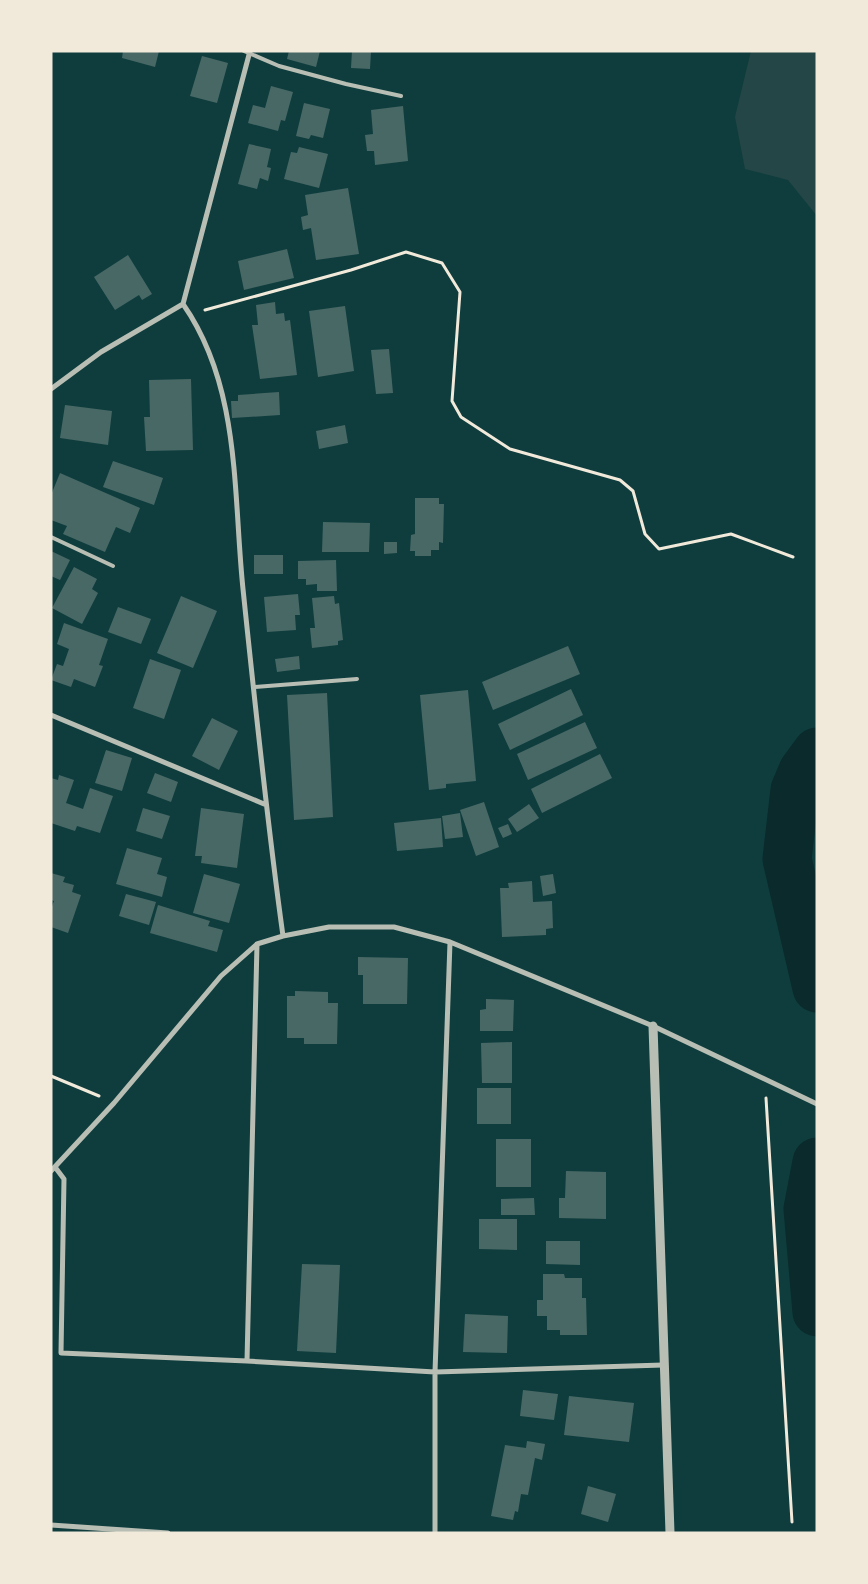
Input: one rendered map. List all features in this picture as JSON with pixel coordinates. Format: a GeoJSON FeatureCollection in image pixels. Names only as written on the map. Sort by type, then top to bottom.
{"type":"FeatureCollection","features":[{"type":"Feature","properties":{"kind":"street"},"geometry":{"type":"LineString","coordinates":[[51,389],[101,352],[183,304],[250,53]]}},
{"type":"Feature","properties":{"kind":"street"},"geometry":{"type":"LineString","coordinates":[[183,304],[190,314],[216,370],[233,448],[237,537],[255,687],[264,804],[283,936]]}},
{"type":"Feature","properties":{"kind":"street"},"geometry":{"type":"LineString","coordinates":[[51,714],[264,804]]}},
{"type":"Feature","properties":{"kind":"street"},"geometry":{"type":"LineString","coordinates":[[663,1365],[435,1372],[61,1352],[64,1179],[53,1169],[114,1103],[221,976],[257,944],[283,936],[329,927],[394,927],[450,942],[653,1026],[817,1104]]}},
{"type":"Feature","properties":{"kind":"street"},"geometry":{"type":"LineString","coordinates":[[435,1533],[435,1372],[450,942]]}},
{"type":"Feature","properties":{"kind":"street"},"geometry":{"type":"LineString","coordinates":[[247,1361],[257,944]]}},
{"type":"Feature","properties":{"kind":"street"},"geometry":{"type":"LineString","coordinates":[[653,1026],[670,1533]]}},
{"type":"Feature","properties":{"kind":"street"},"geometry":{"type":"LineString","coordinates":[[55,1533],[53,1526],[168,1533]]}},
{"type":"Feature","properties":{"kind":"lane"},"geometry":{"type":"LineString","coordinates":[[244,51],[346,84],[401,96]]}},
{"type":"Feature","properties":{"kind":"lane"},"geometry":{"type":"LineString","coordinates":[[51,537],[113,566]]}},
{"type":"Feature","properties":{"kind":"lane"},"geometry":{"type":"LineString","coordinates":[[255,687],[357,679]]}},
{"type":"Feature","properties":{"kind":"path"},"geometry":{"type":"LineString","coordinates":[[190,314],[351,270],[406,252],[442,263],[460,292],[452,401],[462,417],[510,449],[620,480],[633,491],[645,534],[659,549],[731,534],[793,557]]}},
{"type":"Feature","properties":{"kind":"path"},"geometry":{"type":"LineString","coordinates":[[51,1076],[114,1103]]}},
{"type":"Feature","properties":{"kind":"path"},"geometry":{"type":"LineString","coordinates":[[765,1080],[792,1522]]}},
{"type":"Feature","properties":{"kind":"shaded area"},"geometry":{"type":"Polygon","coordinates":[[[751,51],[817,51],[817,216],[788,180],[745,169],[735,117],[751,51]]]}},
{"type":"Feature","properties":{"kind":"building"},"geometry":{"type":"Polygon","coordinates":[[[123,51],[159,51],[155,67],[122,58],[123,51]]]}},
{"type":"Feature","properties":{"kind":"building"},"geometry":{"type":"Polygon","coordinates":[[[289,51],[320,51],[316,67],[287,59],[289,51]]]}},
{"type":"Feature","properties":{"kind":"building"},"geometry":{"type":"Polygon","coordinates":[[[352,51],[371,51],[370,69],[351,68],[352,51]]]}},
{"type":"Feature","properties":{"kind":"building"},"geometry":{"type":"Polygon","coordinates":[[[202,56],[228,63],[217,103],[190,96],[202,56]]]}},
{"type":"Feature","properties":{"kind":"building"},"geometry":{"type":"Polygon","coordinates":[[[271,86],[293,92],[285,121],[281,120],[278,131],[248,123],[253,105],[265,108],[271,86]]]}},
{"type":"Feature","properties":{"kind":"building"},"geometry":{"type":"Polygon","coordinates":[[[304,103],[330,109],[323,138],[311,135],[309,139],[296,136],[304,103]]]}},
{"type":"Feature","properties":{"kind":"building"},"geometry":{"type":"Polygon","coordinates":[[[403,106],[408,161],[375,165],[374,151],[367,151],[365,135],[373,134],[371,110],[403,106]]]}},
{"type":"Feature","properties":{"kind":"building"},"geometry":{"type":"Polygon","coordinates":[[[249,144],[271,149],[267,167],[271,168],[268,181],[260,178],[257,189],[238,184],[249,144]]]}},
{"type":"Feature","properties":{"kind":"building"},"geometry":{"type":"Polygon","coordinates":[[[299,147],[328,154],[319,188],[284,179],[291,152],[297,153],[299,147]]]}},
{"type":"Feature","properties":{"kind":"building"},"geometry":{"type":"Polygon","coordinates":[[[348,188],[359,254],[316,260],[311,228],[303,230],[301,217],[308,215],[305,195],[348,188]]]}},
{"type":"Feature","properties":{"kind":"building"},"geometry":{"type":"Polygon","coordinates":[[[287,249],[294,278],[244,290],[238,261],[287,249]]]}},
{"type":"Feature","properties":{"kind":"building"},"geometry":{"type":"Polygon","coordinates":[[[128,255],[152,294],[142,300],[139,295],[115,310],[94,277],[128,255]]]}},
{"type":"Feature","properties":{"kind":"building"},"geometry":{"type":"Polygon","coordinates":[[[275,302],[276,314],[284,313],[285,321],[290,320],[297,375],[260,379],[252,325],[258,325],[256,305],[275,302]]]}},
{"type":"Feature","properties":{"kind":"building"},"geometry":{"type":"Polygon","coordinates":[[[345,306],[354,371],[318,377],[309,311],[345,306]]]}},
{"type":"Feature","properties":{"kind":"building"},"geometry":{"type":"Polygon","coordinates":[[[389,349],[393,393],[376,394],[371,350],[389,349]]]}},
{"type":"Feature","properties":{"kind":"building"},"geometry":{"type":"Polygon","coordinates":[[[191,379],[193,450],[146,451],[144,417],[150,417],[149,380],[191,379]]]}},
{"type":"Feature","properties":{"kind":"building"},"geometry":{"type":"Polygon","coordinates":[[[279,392],[280,415],[232,418],[231,401],[238,401],[238,395],[279,392]]]}},
{"type":"Feature","properties":{"kind":"building"},"geometry":{"type":"Polygon","coordinates":[[[65,405],[112,411],[108,445],[60,438],[65,405]]]}},
{"type":"Feature","properties":{"kind":"building"},"geometry":{"type":"Polygon","coordinates":[[[345,425],[348,443],[319,449],[316,431],[345,425]]]}},
{"type":"Feature","properties":{"kind":"building"},"geometry":{"type":"Polygon","coordinates":[[[113,461],[163,478],[154,505],[103,487],[113,461]]]}},
{"type":"Feature","properties":{"kind":"building"},"geometry":{"type":"Polygon","coordinates":[[[60,473],[140,508],[130,533],[116,527],[105,552],[63,534],[67,526],[51,520],[51,495],[60,473]]]}},
{"type":"Feature","properties":{"kind":"building"},"geometry":{"type":"Polygon","coordinates":[[[415,498],[439,498],[439,504],[444,504],[443,543],[439,542],[439,550],[431,550],[431,556],[415,556],[415,551],[410,551],[411,535],[415,534],[415,498]]]}},
{"type":"Feature","properties":{"kind":"building"},"geometry":{"type":"Polygon","coordinates":[[[323,522],[370,523],[369,552],[322,552],[323,522]]]}},
{"type":"Feature","properties":{"kind":"building"},"geometry":{"type":"Polygon","coordinates":[[[384,542],[397,542],[397,553],[384,554],[384,542]]]}},
{"type":"Feature","properties":{"kind":"building"},"geometry":{"type":"Polygon","coordinates":[[[51,551],[70,560],[60,580],[51,576],[51,551]]]}},
{"type":"Feature","properties":{"kind":"building"},"geometry":{"type":"Polygon","coordinates":[[[254,555],[283,555],[283,574],[254,574],[254,555]]]}},
{"type":"Feature","properties":{"kind":"building"},"geometry":{"type":"Polygon","coordinates":[[[336,560],[337,591],[317,591],[317,584],[306,585],[306,579],[298,579],[298,561],[336,560]]]}},
{"type":"Feature","properties":{"kind":"building"},"geometry":{"type":"Polygon","coordinates":[[[74,567],[97,579],[92,589],[98,593],[82,624],[52,608],[74,567]]]}},
{"type":"Feature","properties":{"kind":"building"},"geometry":{"type":"Polygon","coordinates":[[[298,594],[300,615],[295,615],[296,630],[267,632],[264,597],[298,594]]]}},
{"type":"Feature","properties":{"kind":"building"},"geometry":{"type":"Polygon","coordinates":[[[181,596],[217,611],[193,668],[157,653],[181,596]]]}},
{"type":"Feature","properties":{"kind":"building"},"geometry":{"type":"Polygon","coordinates":[[[334,596],[335,604],[339,603],[343,640],[338,641],[338,645],[312,648],[310,628],[315,628],[312,598],[334,596]]]}},
{"type":"Feature","properties":{"kind":"building"},"geometry":{"type":"Polygon","coordinates":[[[118,607],[151,619],[141,644],[108,632],[118,607]]]}},
{"type":"Feature","properties":{"kind":"building"},"geometry":{"type":"Polygon","coordinates":[[[64,623],[108,639],[99,665],[103,666],[95,687],[74,679],[71,687],[51,680],[57,664],[63,666],[69,649],[57,644],[64,623]]]}},
{"type":"Feature","properties":{"kind":"building"},"geometry":{"type":"Polygon","coordinates":[[[568,646],[580,674],[493,710],[482,682],[568,646]]]}},
{"type":"Feature","properties":{"kind":"building"},"geometry":{"type":"Polygon","coordinates":[[[299,656],[300,669],[277,672],[275,659],[299,656]]]}},
{"type":"Feature","properties":{"kind":"building"},"geometry":{"type":"Polygon","coordinates":[[[150,659],[181,670],[164,719],[133,708],[150,659]]]}},
{"type":"Feature","properties":{"kind":"building"},"geometry":{"type":"Polygon","coordinates":[[[571,689],[583,715],[510,750],[498,724],[571,689]]]}},
{"type":"Feature","properties":{"kind":"building"},"geometry":{"type":"Polygon","coordinates":[[[468,690],[476,781],[446,784],[446,788],[429,790],[420,695],[468,690]]]}},
{"type":"Feature","properties":{"kind":"building"},"geometry":{"type":"Polygon","coordinates":[[[327,693],[333,817],[294,820],[287,695],[327,693]]]}},
{"type":"Feature","properties":{"kind":"building"},"geometry":{"type":"Polygon","coordinates":[[[212,718],[238,731],[219,770],[192,756],[212,718]]]}},
{"type":"Feature","properties":{"kind":"building"},"geometry":{"type":"Polygon","coordinates":[[[585,722],[597,748],[528,780],[517,754],[585,722]]]}},
{"type":"Feature","properties":{"kind":"building"},"geometry":{"type":"Polygon","coordinates":[[[106,750],[132,758],[122,791],[95,783],[106,750]]]}},
{"type":"Feature","properties":{"kind":"building"},"geometry":{"type":"Polygon","coordinates":[[[600,754],[612,778],[542,813],[531,789],[600,754]]]}},
{"type":"Feature","properties":{"kind":"building"},"geometry":{"type":"Polygon","coordinates":[[[155,773],[178,782],[171,802],[147,793],[155,773]]]}},
{"type":"Feature","properties":{"kind":"building"},"geometry":{"type":"Polygon","coordinates":[[[59,775],[74,780],[66,803],[83,809],[90,788],[113,796],[100,833],[77,826],[75,831],[51,823],[51,778],[58,780],[59,775]]]}},
{"type":"Feature","properties":{"kind":"building"},"geometry":{"type":"Polygon","coordinates":[[[484,802],[499,847],[476,856],[460,810],[484,802]]]}},
{"type":"Feature","properties":{"kind":"building"},"geometry":{"type":"Polygon","coordinates":[[[529,804],[539,818],[517,832],[508,819],[529,804]]]}},
{"type":"Feature","properties":{"kind":"building"},"geometry":{"type":"Polygon","coordinates":[[[143,808],[170,816],[162,839],[136,831],[143,808]]]}},
{"type":"Feature","properties":{"kind":"building"},"geometry":{"type":"Polygon","coordinates":[[[201,808],[244,814],[237,868],[201,863],[202,856],[195,856],[201,808]]]}},
{"type":"Feature","properties":{"kind":"building"},"geometry":{"type":"Polygon","coordinates":[[[460,813],[463,837],[445,839],[442,816],[460,813]]]}},
{"type":"Feature","properties":{"kind":"building"},"geometry":{"type":"Polygon","coordinates":[[[441,818],[443,847],[397,851],[394,823],[441,818]]]}},
{"type":"Feature","properties":{"kind":"building"},"geometry":{"type":"Polygon","coordinates":[[[508,824],[512,834],[503,838],[498,828],[508,824]]]}},
{"type":"Feature","properties":{"kind":"building"},"geometry":{"type":"Polygon","coordinates":[[[127,848],[162,858],[157,874],[167,877],[162,897],[116,884],[127,848]]]}},
{"type":"Feature","properties":{"kind":"building"},"geometry":{"type":"Polygon","coordinates":[[[51,873],[65,877],[63,882],[74,885],[72,892],[81,895],[68,933],[51,927],[51,909],[54,901],[51,900],[51,873]]]}},
{"type":"Feature","properties":{"kind":"building"},"geometry":{"type":"Polygon","coordinates":[[[204,874],[240,884],[229,923],[193,913],[204,874]]]}},
{"type":"Feature","properties":{"kind":"building"},"geometry":{"type":"Polygon","coordinates":[[[553,874],[556,893],[543,896],[540,876],[553,874]]]}},
{"type":"Feature","properties":{"kind":"building"},"geometry":{"type":"Polygon","coordinates":[[[532,881],[533,902],[552,901],[553,928],[546,929],[546,935],[502,937],[500,888],[509,888],[508,883],[532,881]]]}},
{"type":"Feature","properties":{"kind":"building"},"geometry":{"type":"Polygon","coordinates":[[[126,894],[156,902],[149,925],[119,916],[126,894]]]}},
{"type":"Feature","properties":{"kind":"building"},"geometry":{"type":"Polygon","coordinates":[[[158,905],[210,921],[208,926],[223,930],[217,952],[150,933],[158,905]]]}},
{"type":"Feature","properties":{"kind":"building"},"geometry":{"type":"Polygon","coordinates":[[[358,957],[408,958],[407,1004],[363,1004],[363,975],[358,975],[358,957]]]}},
{"type":"Feature","properties":{"kind":"building"},"geometry":{"type":"Polygon","coordinates":[[[295,991],[328,992],[328,1003],[338,1003],[337,1044],[304,1044],[304,1038],[287,1038],[287,996],[295,996],[295,991]]]}},
{"type":"Feature","properties":{"kind":"building"},"geometry":{"type":"Polygon","coordinates":[[[486,999],[514,1000],[513,1031],[480,1031],[480,1010],[486,1009],[486,999]]]}},
{"type":"Feature","properties":{"kind":"building"},"geometry":{"type":"Polygon","coordinates":[[[512,1042],[512,1083],[482,1083],[481,1043],[512,1042]]]}},
{"type":"Feature","properties":{"kind":"building"},"geometry":{"type":"Polygon","coordinates":[[[477,1088],[511,1088],[511,1124],[477,1124],[477,1088]]]}},
{"type":"Feature","properties":{"kind":"building"},"geometry":{"type":"Polygon","coordinates":[[[496,1139],[531,1139],[531,1187],[496,1187],[496,1139]]]}},
{"type":"Feature","properties":{"kind":"building"},"geometry":{"type":"Polygon","coordinates":[[[566,1171],[606,1172],[606,1219],[559,1218],[559,1198],[565,1198],[566,1171]]]}},
{"type":"Feature","properties":{"kind":"building"},"geometry":{"type":"Polygon","coordinates":[[[534,1198],[535,1215],[501,1215],[501,1199],[534,1198]]]}},
{"type":"Feature","properties":{"kind":"building"},"geometry":{"type":"Polygon","coordinates":[[[479,1219],[517,1219],[517,1250],[479,1249],[479,1219]]]}},
{"type":"Feature","properties":{"kind":"building"},"geometry":{"type":"Polygon","coordinates":[[[546,1241],[580,1241],[580,1265],[546,1264],[546,1241]]]}},
{"type":"Feature","properties":{"kind":"building"},"geometry":{"type":"Polygon","coordinates":[[[302,1264],[340,1265],[336,1353],[297,1351],[302,1264]]]}},
{"type":"Feature","properties":{"kind":"building"},"geometry":{"type":"Polygon","coordinates":[[[543,1274],[564,1274],[565,1278],[582,1278],[582,1298],[586,1298],[587,1335],[560,1335],[560,1330],[547,1330],[547,1316],[537,1316],[537,1300],[543,1300],[543,1274]]]}},
{"type":"Feature","properties":{"kind":"building"},"geometry":{"type":"Polygon","coordinates":[[[465,1314],[508,1316],[507,1353],[463,1352],[465,1314]]]}},
{"type":"Feature","properties":{"kind":"building"},"geometry":{"type":"Polygon","coordinates":[[[523,1390],[558,1394],[554,1420],[520,1416],[523,1390]]]}},
{"type":"Feature","properties":{"kind":"building"},"geometry":{"type":"Polygon","coordinates":[[[569,1396],[634,1403],[629,1442],[564,1435],[569,1396]]]}},
{"type":"Feature","properties":{"kind":"building"},"geometry":{"type":"Polygon","coordinates":[[[527,1441],[545,1444],[542,1460],[535,1458],[528,1495],[521,1494],[518,1512],[515,1511],[513,1520],[491,1516],[505,1445],[526,1448],[527,1441]]]}},
{"type":"Feature","properties":{"kind":"building"},"geometry":{"type":"Polygon","coordinates":[[[588,1486],[616,1494],[608,1522],[581,1514],[588,1486]]]}},
{"type":"Feature","properties":{"kind":"waterway"},"geometry":{"type":"LineString","coordinates":[[817,752],[803,771],[795,790],[787,859],[817,988]]}},
{"type":"Feature","properties":{"kind":"waterway"},"geometry":{"type":"LineString","coordinates":[[817,1162],[808,1209],[817,1312]]}}]}
